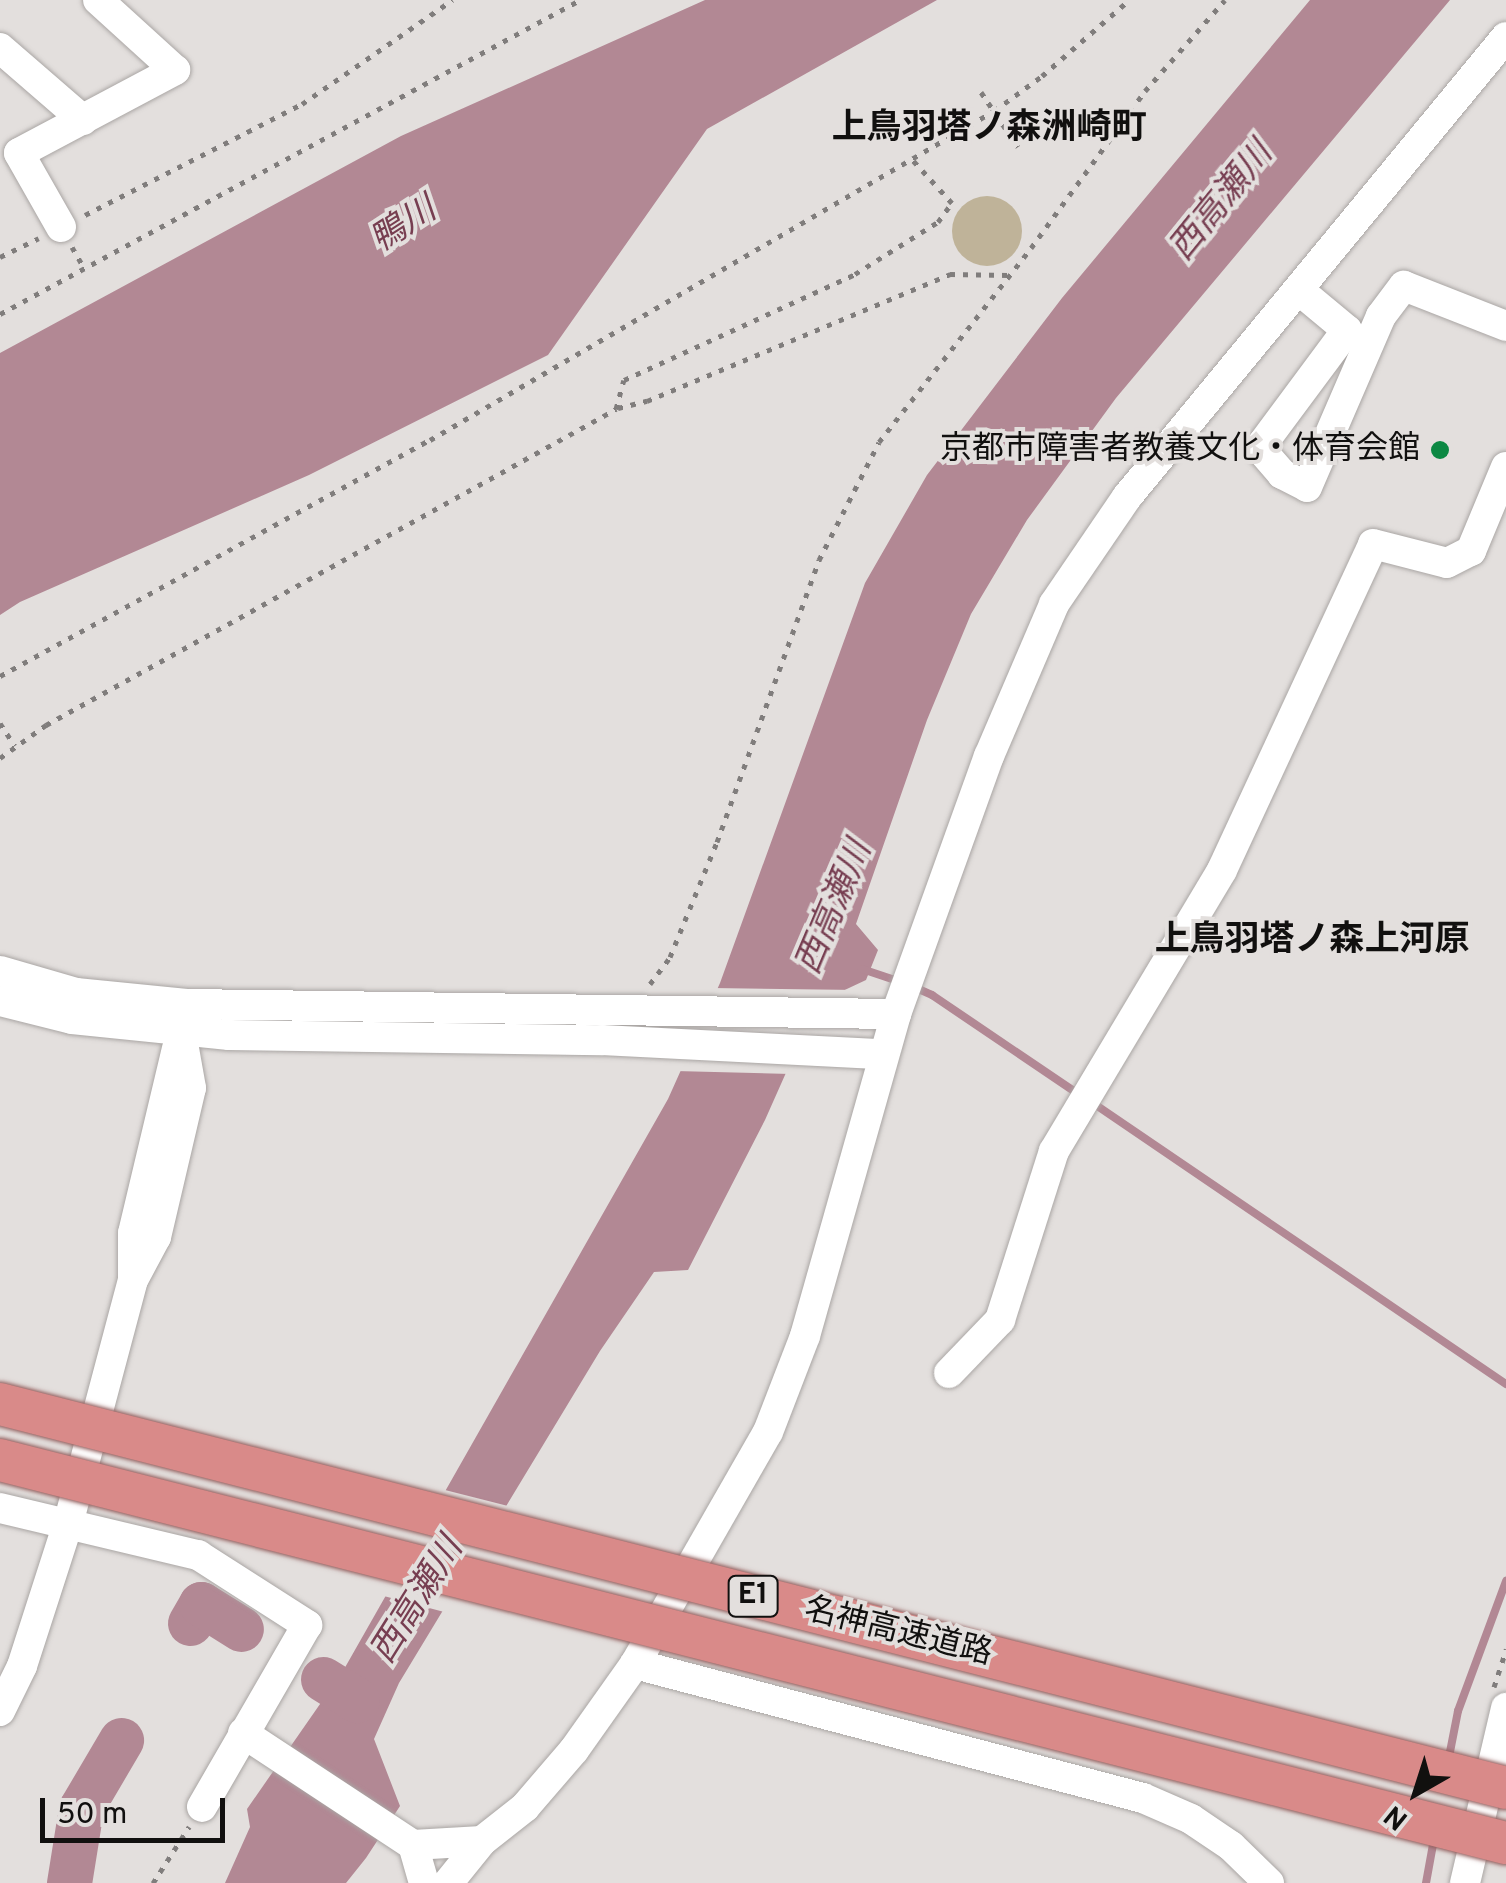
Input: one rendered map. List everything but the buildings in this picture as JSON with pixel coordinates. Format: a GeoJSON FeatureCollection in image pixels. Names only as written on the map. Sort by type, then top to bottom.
{"type":"FeatureCollection","features":[{"type":"Feature","properties":{"kind":"highway","name":"名神高速道路"},"geometry":{"type":"LineString","coordinates":[[0,1404],[1506,1788]]}},
{"type":"Feature","properties":{"kind":"highway","name":"名神高速道路"},"geometry":{"type":"LineString","coordinates":[[0,1460],[1506,1843]]}},
{"type":"Feature","properties":{"kind":"street"},"geometry":{"type":"LineString","coordinates":[[62,227],[20,152],[175,70],[98,0]]}},
{"type":"Feature","properties":{"kind":"street"},"geometry":{"type":"LineString","coordinates":[[448,1883],[482,1841],[537,1793],[574,1750],[635,1664],[768,1432],[805,1336],[882,1054],[995,739],[1054,604],[1109,520],[1506,37]]}},
{"type":"Feature","properties":{"kind":"street"},"geometry":{"type":"LineString","coordinates":[[0,48],[83,120]]}},
{"type":"Feature","properties":{"kind":"street"},"geometry":{"type":"LineString","coordinates":[[1300,291],[1347,330],[1263,443],[1263,452],[1282,474],[1308,488],[1381,316],[1404,286],[1506,326]]}},
{"type":"Feature","properties":{"kind":"street"},"geometry":{"type":"LineString","coordinates":[[950,1372],[1000,1320],[1054,1151],[1222,870],[1373,544],[1447,563],[1471,551],[1506,467]]}},
{"type":"Feature","properties":{"kind":"street"},"geometry":{"type":"LineString","coordinates":[[0,971],[184,1018],[882,1054]]}},
{"type":"Feature","properties":{"kind":"street"},"geometry":{"type":"LineString","coordinates":[[0,1001],[72,1020],[617,1008],[896,1014]]}},
{"type":"Feature","properties":{"kind":"street"},"geometry":{"type":"LineString","coordinates":[[602,1040],[617,1008]]}},
{"type":"Feature","properties":{"kind":"street"},"geometry":{"type":"LineString","coordinates":[[0,1711],[22,1666],[68,1524],[133,1280],[133,1234],[184,1018]]}},
{"type":"Feature","properties":{"kind":"street"},"geometry":{"type":"LineString","coordinates":[[0,1508],[198,1554],[307,1624],[202,1807]]}},
{"type":"Feature","properties":{"kind":"street"},"geometry":{"type":"LineString","coordinates":[[635,1664],[1143,1798],[1191,1819],[1231,1846],[1269,1883]]}},
{"type":"Feature","properties":{"kind":"street"},"geometry":{"type":"LineString","coordinates":[[1465,1883],[1506,1708]]}},
{"type":"Feature","properties":{"kind":"street"},"geometry":{"type":"LineString","coordinates":[[243,1733],[414,1845],[482,1841]]}},
{"type":"Feature","properties":{"kind":"street"},"geometry":{"type":"LineString","coordinates":[[414,1845],[424,1883]]}},
{"type":"Feature","properties":{"kind":"path"},"geometry":{"type":"LineString","coordinates":[[0,257],[302,104],[452,0]]}},
{"type":"Feature","properties":{"kind":"path"},"geometry":{"type":"LineString","coordinates":[[0,314],[580,0]]}},
{"type":"Feature","properties":{"kind":"path"},"geometry":{"type":"LineString","coordinates":[[0,676],[430,440],[994,111],[1042,76],[1130,0]]}},
{"type":"Feature","properties":{"kind":"path"},"geometry":{"type":"LineString","coordinates":[[617,1008],[670,957],[820,560],[871,459],[1146,91],[1225,0]]}},
{"type":"Feature","properties":{"kind":"path"},"geometry":{"type":"LineString","coordinates":[[981,92],[1018,147]]}},
{"type":"Feature","properties":{"kind":"path"},"geometry":{"type":"LineString","coordinates":[[616,408],[624,380],[855,274],[938,222],[952,203],[910,158]]}},
{"type":"Feature","properties":{"kind":"path"},"geometry":{"type":"LineString","coordinates":[[0,758],[46,725],[616,408],[647,401],[950,274],[1008,274]]}},
{"type":"Feature","properties":{"kind":"path"},"geometry":{"type":"LineString","coordinates":[[0,724],[16,747]]}},
{"type":"Feature","properties":{"kind":"path"},"geometry":{"type":"LineString","coordinates":[[153,1883],[202,1807]]}},
{"type":"Feature","properties":{"kind":"shaded area"},"geometry":{"type":"Polygon","coordinates":[[[987,196],[1012,206],[1022,231],[1012,256],[987,266],[962,256],[952,231],[962,206],[987,196]]]}},
{"type":"Feature","properties":{"kind":"water","name":"鴨川"},"geometry":{"type":"Polygon","coordinates":[[[705,0],[937,0],[707,129],[548,355],[309,475],[20,602],[0,615],[0,353],[401,136],[705,0]]]}},
{"type":"Feature","properties":{"kind":"water","name":"西高瀬川"},"geometry":{"type":"Polygon","coordinates":[[[1310,0],[1450,0],[1116,398],[1027,520],[971,614],[927,720],[856,924],[878,950],[866,980],[817,1003],[765,1120],[688,1270],[654,1272],[600,1351],[399,1683],[374,1739],[400,1806],[346,1883],[225,1883],[250,1827],[247,1809],[343,1671],[668,1099],[720,983],[865,583],[927,475],[1062,298],[1310,0]]]}},
{"type":"Feature","properties":{"kind":"pier"},"geometry":{"type":"Polygon","coordinates":[[[712,988],[857,990],[821,1007],[791,1074],[675,1071],[712,988]]]}},
{"type":"Feature","properties":{"kind":"pier"},"geometry":{"type":"Polygon","coordinates":[[[441,1489],[512,1507],[448,1613],[380,1595],[441,1489]]]}},
{"type":"Feature","properties":{"kind":"waterway"},"geometry":{"type":"LineString","coordinates":[[862,969],[901,982]]}},
{"type":"Feature","properties":{"kind":"waterway"},"geometry":{"type":"LineString","coordinates":[[914,987],[932,995],[1078,1094]]}},
{"type":"Feature","properties":{"kind":"waterway"},"geometry":{"type":"LineString","coordinates":[[1090,1101],[1506,1384]]}},
{"type":"Feature","properties":{"kind":"waterway"},"geometry":{"type":"LineString","coordinates":[[1448,1762],[1458,1711],[1506,1581]]}},
{"type":"Feature","properties":{"kind":"waterway"},"geometry":{"type":"LineString","coordinates":[[190,1623],[201,1604],[241,1629]]}},
{"type":"Feature","properties":{"kind":"waterway"},"geometry":{"type":"LineString","coordinates":[[323,1679],[357,1700]]}},
{"type":"Feature","properties":{"kind":"waterway"},"geometry":{"type":"LineString","coordinates":[[69,1883],[81,1808],[121,1740]]}},
{"type":"Feature","properties":{"kind":"waterway"},"geometry":{"type":"LineString","coordinates":[[1426,1883],[1434,1839]]}},
{"type":"Feature","properties":{"kind":"place","name":"京都市障害者教養文化・体育会館"},"geometry":{"type":"Point","coordinates":[1440,450]}},
{"type":"Feature","properties":{"kind":"district","name":"上鳥羽塔ノ森洲崎町"},"geometry":{"type":"Point","coordinates":[989,129]}},
{"type":"Feature","properties":{"kind":"district","name":"上鳥羽塔ノ森上河原"},"geometry":{"type":"Point","coordinates":[1312,941]}}]}
